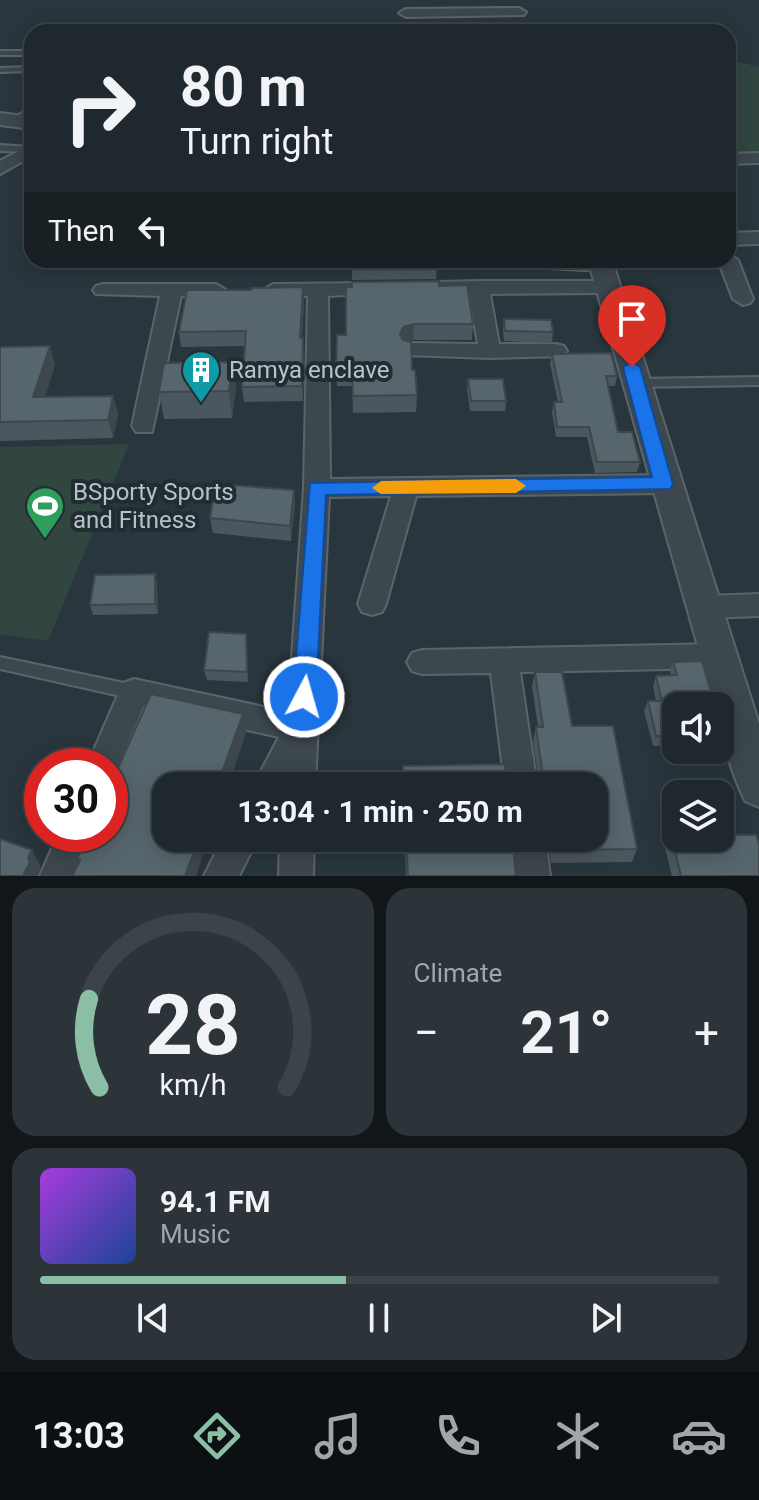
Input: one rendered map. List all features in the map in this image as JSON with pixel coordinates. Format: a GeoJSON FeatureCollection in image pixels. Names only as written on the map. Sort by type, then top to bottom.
{"type":"FeatureCollection","features":[{"type":"Feature","properties":{"kind":"street"},"geometry":{"type":"LineString","coordinates":[[406,13],[518,6]]}},
{"type":"Feature","properties":{"kind":"street"},"geometry":{"type":"LineString","coordinates":[[0,169],[24,155]]}},
{"type":"Feature","properties":{"kind":"street"},"geometry":{"type":"LineString","coordinates":[[736,159],[759,158]]}},
{"type":"Feature","properties":{"kind":"street"},"geometry":{"type":"LineString","coordinates":[[736,239],[759,238]]}},
{"type":"Feature","properties":{"kind":"street"},"geometry":{"type":"LineString","coordinates":[[731,268],[743,299]]}},
{"type":"Feature","properties":{"kind":"street"},"geometry":{"type":"LineString","coordinates":[[420,288],[478,287],[603,271],[664,484],[706,607],[759,788]]}},
{"type":"Feature","properties":{"kind":"street"},"geometry":{"type":"LineString","coordinates":[[478,287],[490,351]]}},
{"type":"Feature","properties":{"kind":"street"},"geometry":{"type":"LineString","coordinates":[[103,290],[391,289]]}},
{"type":"Feature","properties":{"kind":"street"},"geometry":{"type":"LineString","coordinates":[[144,426],[172,290]]}},
{"type":"Feature","properties":{"kind":"street"},"geometry":{"type":"LineString","coordinates":[[299,772],[317,488],[318,290]]}},
{"type":"Feature","properties":{"kind":"street"},"geometry":{"type":"LineString","coordinates":[[413,350],[556,351]]}},
{"type":"Feature","properties":{"kind":"street"},"geometry":{"type":"LineString","coordinates":[[317,488],[664,484]]}},
{"type":"Feature","properties":{"kind":"street"},"geometry":{"type":"LineString","coordinates":[[372,604],[406,487]]}},
{"type":"Feature","properties":{"kind":"street"},"geometry":{"type":"LineString","coordinates":[[706,607],[759,605]]}},
{"type":"Feature","properties":{"kind":"street"},"geometry":{"type":"LineString","coordinates":[[422,662],[719,656]]}},
{"type":"Feature","properties":{"kind":"street"},"geometry":{"type":"LineString","coordinates":[[504,660],[519,772]]}},
{"type":"Feature","properties":{"kind":"street"},"geometry":{"type":"LineString","coordinates":[[111,748],[134,692],[300,728]]}},
{"type":"Feature","properties":{"kind":"street"},"geometry":{"type":"LineString","coordinates":[[276,772],[300,728]]}},
{"type":"Feature","properties":{"kind":"street"},"geometry":{"type":"LineString","coordinates":[[57,876],[67,852]]}},
{"type":"Feature","properties":{"kind":"street"},"geometry":{"type":"LineString","coordinates":[[221,876],[234,852]]}},
{"type":"Feature","properties":{"kind":"street"},"geometry":{"type":"LineString","coordinates":[[296,876],[297,852]]}},
{"type":"Feature","properties":{"kind":"street"},"geometry":{"type":"LineString","coordinates":[[530,852],[533,876]]}},
{"type":"Feature","properties":{"kind":"lane"},"geometry":{"type":"LineString","coordinates":[[0,53],[24,53]]}},
{"type":"Feature","properties":{"kind":"lane"},"geometry":{"type":"LineString","coordinates":[[0,70],[24,69]]}},
{"type":"Feature","properties":{"kind":"lane"},"geometry":{"type":"LineString","coordinates":[[0,148],[24,150]]}},
{"type":"Feature","properties":{"kind":"lane"},"geometry":{"type":"LineString","coordinates":[[568,268],[603,271]]}},
{"type":"Feature","properties":{"kind":"lane"},"geometry":{"type":"LineString","coordinates":[[636,383],[759,381]]}},
{"type":"Feature","properties":{"kind":"lane"},"geometry":{"type":"LineString","coordinates":[[0,663],[134,692]]}},
{"type":"Feature","properties":{"kind":"green space"},"geometry":{"type":"Polygon","coordinates":[[[736,61],[759,67],[759,154],[736,155],[736,61]]]}},
{"type":"Feature","properties":{"kind":"green space","name":"BSporty Sports and Fitness"},"geometry":{"type":"Polygon","coordinates":[[[129,444],[48,641],[0,634],[0,447],[129,444]]]}},
{"type":"Feature","properties":{"kind":"building"},"geometry":{"type":"Polygon","coordinates":[[[439,281],[439,286],[467,285],[473,324],[414,324],[403,327],[400,335],[403,340],[411,342],[417,395],[353,396],[352,370],[336,370],[337,335],[346,335],[346,287],[352,287],[352,282],[439,281]]]}},
{"type":"Feature","properties":{"kind":"building"},"geometry":{"type":"Polygon","coordinates":[[[303,287],[300,338],[303,338],[302,386],[242,387],[246,331],[179,332],[187,290],[303,287]]]}},
{"type":"Feature","properties":{"kind":"building"},"geometry":{"type":"Polygon","coordinates":[[[504,319],[551,320],[553,332],[505,331],[504,319]]]}},
{"type":"Feature","properties":{"kind":"building"},"geometry":{"type":"Polygon","coordinates":[[[50,346],[33,397],[113,396],[108,420],[0,422],[0,347],[50,346]]]}},
{"type":"Feature","properties":{"kind":"building"},"geometry":{"type":"Polygon","coordinates":[[[611,353],[617,376],[606,376],[618,432],[632,432],[640,462],[597,462],[589,427],[557,427],[554,402],[562,402],[552,354],[611,353]]]}},
{"type":"Feature","properties":{"kind":"building"},"geometry":{"type":"Polygon","coordinates":[[[233,362],[229,391],[159,392],[164,363],[233,362]]]}},
{"type":"Feature","properties":{"kind":"building"},"geometry":{"type":"Polygon","coordinates":[[[468,379],[503,379],[506,401],[471,401],[468,379]]]}},
{"type":"Feature","properties":{"kind":"building"},"geometry":{"type":"Polygon","coordinates":[[[216,484],[294,490],[290,526],[210,518],[216,484]]]}},
{"type":"Feature","properties":{"kind":"building"},"geometry":{"type":"Polygon","coordinates":[[[155,574],[155,604],[90,605],[95,575],[155,574]]]}},
{"type":"Feature","properties":{"kind":"building"},"geometry":{"type":"Polygon","coordinates":[[[209,632],[246,634],[247,672],[204,670],[209,632]]]}},
{"type":"Feature","properties":{"kind":"building"},"geometry":{"type":"Polygon","coordinates":[[[702,661],[711,692],[662,692],[662,701],[656,676],[677,675],[673,662],[702,661]]]}},
{"type":"Feature","properties":{"kind":"building"},"geometry":{"type":"Polygon","coordinates":[[[535,672],[562,672],[572,726],[613,726],[637,849],[608,849],[608,772],[542,772],[536,727],[543,727],[535,672]]]}},
{"type":"Feature","properties":{"kind":"building"},"geometry":{"type":"Polygon","coordinates":[[[151,694],[243,714],[222,772],[152,772],[152,852],[194,852],[185,876],[72,876],[80,860],[77,859],[80,852],[128,852],[127,748],[151,694]]]}},
{"type":"Feature","properties":{"kind":"building"},"geometry":{"type":"Polygon","coordinates":[[[648,701],[662,701],[662,736],[656,736],[648,701]]]}},
{"type":"Feature","properties":{"kind":"building"},"geometry":{"type":"Polygon","coordinates":[[[505,764],[506,772],[403,772],[403,766],[505,764]]]}},
{"type":"Feature","properties":{"kind":"building"},"geometry":{"type":"Polygon","coordinates":[[[734,835],[756,835],[759,876],[681,876],[675,852],[734,852],[734,835]]]}},
{"type":"Feature","properties":{"kind":"building"},"geometry":{"type":"Polygon","coordinates":[[[0,839],[24,847],[24,852],[31,852],[23,876],[0,876],[0,839]]]}},
{"type":"Feature","properties":{"kind":"building"},"geometry":{"type":"Polygon","coordinates":[[[407,852],[513,852],[516,876],[408,876],[407,852]]]}},
{"type":"Feature","properties":{"kind":"slow traffic"},"geometry":{"type":"LineString","coordinates":[[381,488],[516,486]]}},
{"type":"Feature","properties":{"kind":"place","name":"Ramya enclave"},"geometry":{"type":"Point","coordinates":[201,404]}},
{"type":"Feature","properties":{"kind":"place","name":"BSporty Sports and Fitness"},"geometry":{"type":"Point","coordinates":[45,540]}},
{"type":"Feature","properties":{"kind":"route"},"geometry":{"type":"LineString","coordinates":[[304,697],[317,488],[664,484],[632,367]]}}]}
